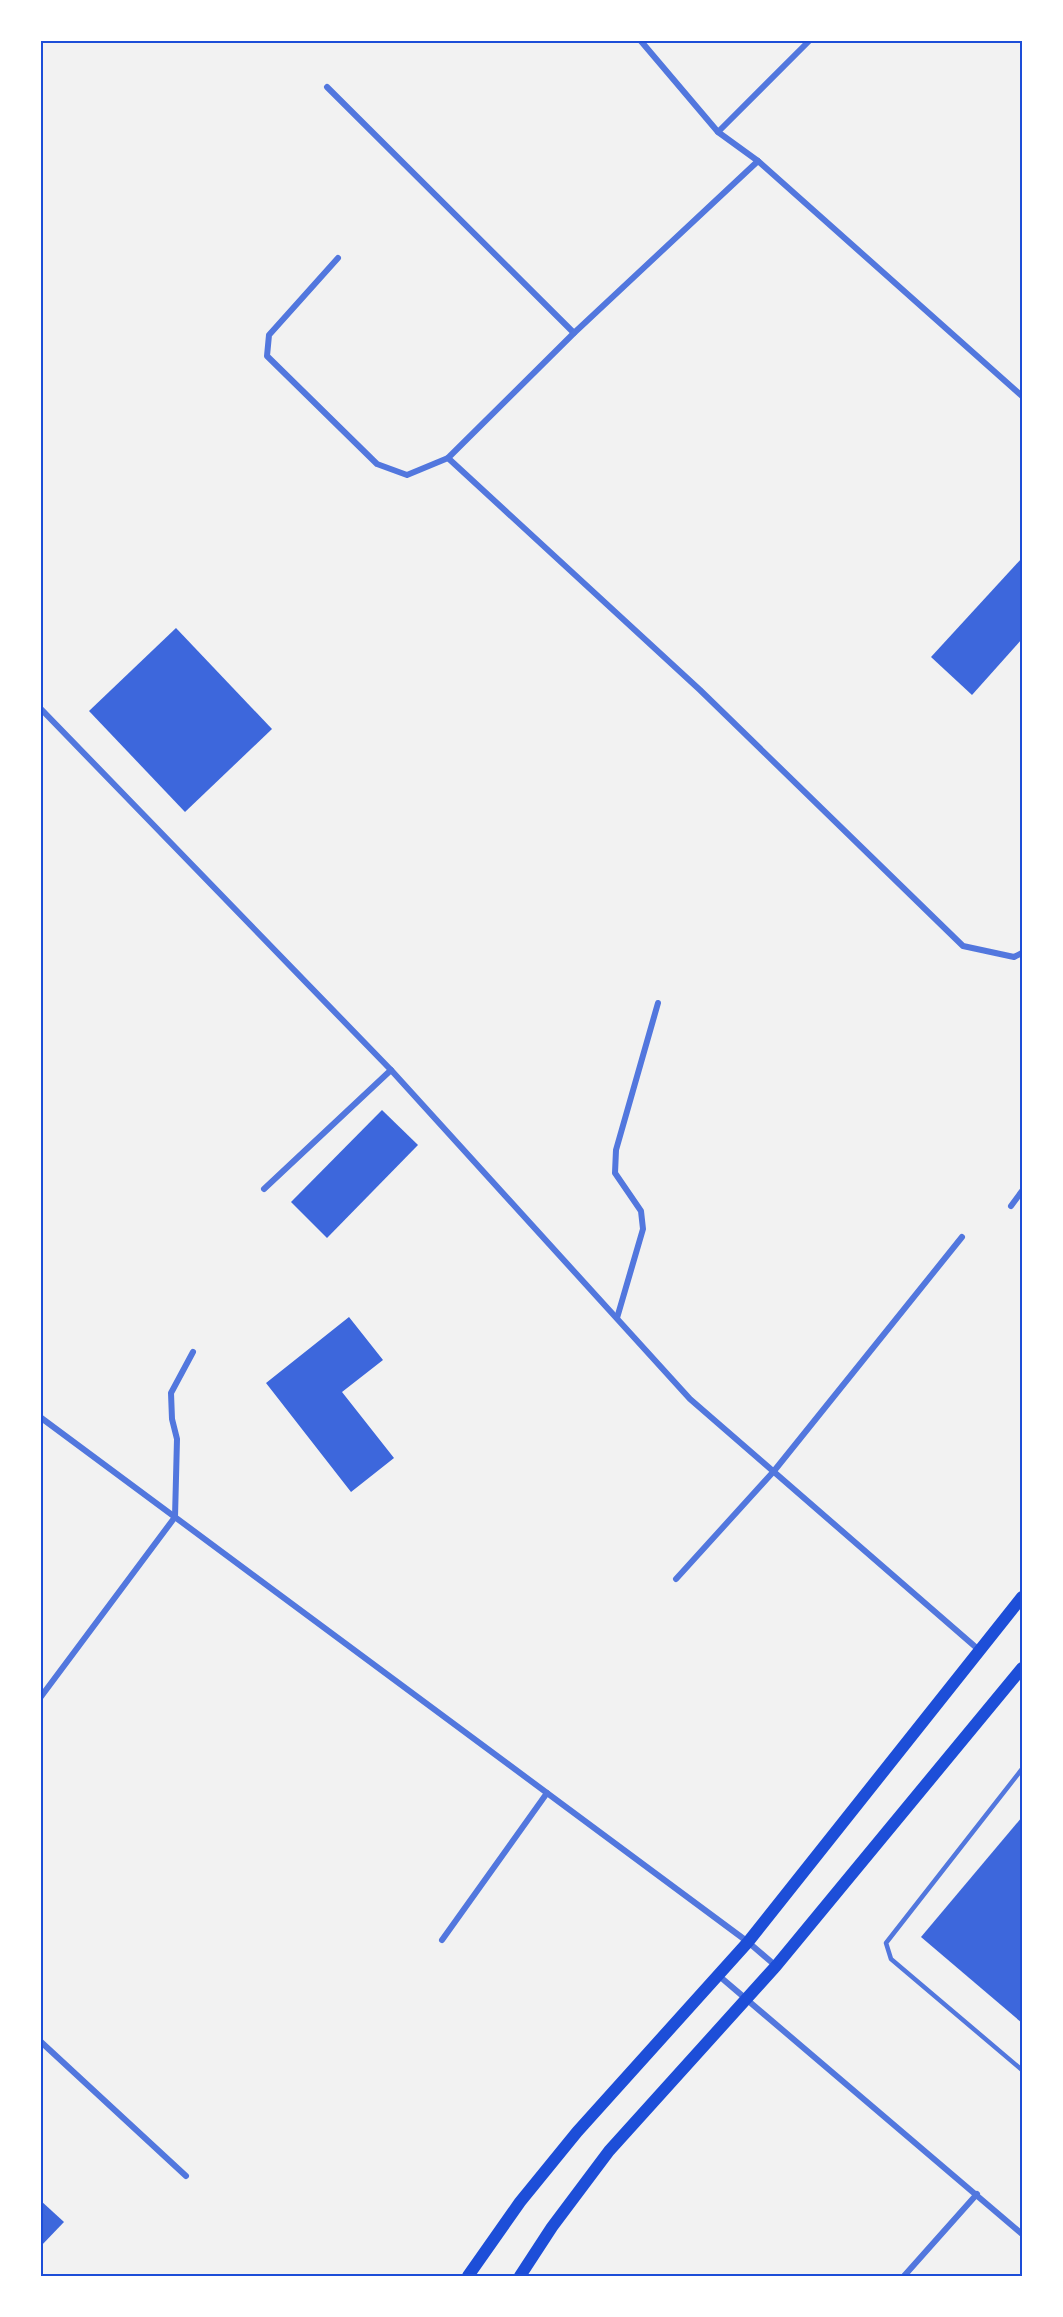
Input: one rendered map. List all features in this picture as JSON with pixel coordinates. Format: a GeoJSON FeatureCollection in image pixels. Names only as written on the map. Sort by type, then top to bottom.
{"type":"FeatureCollection","features":[{"type":"Feature","properties":{"kind":"main road"},"geometry":{"type":"LineString","coordinates":[[468,2277],[520,2202],[577,2132],[748,1942],[1023,1597]]}},
{"type":"Feature","properties":{"kind":"main road"},"geometry":{"type":"LineString","coordinates":[[520,2277],[552,2227],[609,2151],[776,1966],[1023,1668]]}},
{"type":"Feature","properties":{"kind":"street"},"geometry":{"type":"LineString","coordinates":[[640,40],[718,132],[758,161],[1023,396]]}},
{"type":"Feature","properties":{"kind":"street"},"geometry":{"type":"LineString","coordinates":[[718,132],[810,40]]}},
{"type":"Feature","properties":{"kind":"street"},"geometry":{"type":"LineString","coordinates":[[327,87],[574,333]]}},
{"type":"Feature","properties":{"kind":"street"},"geometry":{"type":"LineString","coordinates":[[338,258],[269,335],[267,356],[377,464],[407,474],[448,458],[574,333],[758,161]]}},
{"type":"Feature","properties":{"kind":"street"},"geometry":{"type":"LineString","coordinates":[[448,458],[700,690],[963,946],[1014,957],[1023,953]]}},
{"type":"Feature","properties":{"kind":"street"},"geometry":{"type":"LineString","coordinates":[[40,708],[391,1070],[690,1399],[980,1650]]}},
{"type":"Feature","properties":{"kind":"street"},"geometry":{"type":"LineString","coordinates":[[617,1318],[643,1229],[641,1211],[615,1173],[616,1150],[658,1003]]}},
{"type":"Feature","properties":{"kind":"street"},"geometry":{"type":"LineString","coordinates":[[264,1189],[391,1070]]}},
{"type":"Feature","properties":{"kind":"street"},"geometry":{"type":"LineString","coordinates":[[1011,1206],[1023,1191]]}},
{"type":"Feature","properties":{"kind":"street"},"geometry":{"type":"LineString","coordinates":[[676,1579],[774,1471],[962,1237]]}},
{"type":"Feature","properties":{"kind":"street"},"geometry":{"type":"LineString","coordinates":[[40,1698],[175,1517],[177,1439],[172,1419],[171,1393],[193,1352]]}},
{"type":"Feature","properties":{"kind":"street"},"geometry":{"type":"LineString","coordinates":[[40,1417],[748,1942],[776,1966]]}},
{"type":"Feature","properties":{"kind":"street"},"geometry":{"type":"LineString","coordinates":[[442,1940],[548,1793]]}},
{"type":"Feature","properties":{"kind":"street"},"geometry":{"type":"LineString","coordinates":[[718,1975],[1023,2234]]}},
{"type":"Feature","properties":{"kind":"street"},"geometry":{"type":"LineString","coordinates":[[40,2041],[186,2176]]}},
{"type":"Feature","properties":{"kind":"street"},"geometry":{"type":"LineString","coordinates":[[904,2277],[976,2194]]}},
{"type":"Feature","properties":{"kind":"lane"},"geometry":{"type":"LineString","coordinates":[[1023,1769],[886,1943],[891,1959],[1023,2070]]}},
{"type":"Feature","properties":{"kind":"building"},"geometry":{"type":"Polygon","coordinates":[[[1022,558],[1022,639],[972,695],[931,657],[1022,558]]]}},
{"type":"Feature","properties":{"kind":"building"},"geometry":{"type":"Polygon","coordinates":[[[176,628],[272,729],[185,812],[89,711],[176,628]]]}},
{"type":"Feature","properties":{"kind":"building"},"geometry":{"type":"Polygon","coordinates":[[[382,1110],[418,1145],[327,1238],[291,1202],[382,1110]]]}},
{"type":"Feature","properties":{"kind":"building"},"geometry":{"type":"Polygon","coordinates":[[[349,1317],[383,1360],[342,1392],[394,1458],[351,1492],[266,1383],[349,1317]]]}},
{"type":"Feature","properties":{"kind":"building"},"geometry":{"type":"Polygon","coordinates":[[[1022,1817],[1022,2023],[921,1937],[1022,1817]]]}},
{"type":"Feature","properties":{"kind":"building"},"geometry":{"type":"Polygon","coordinates":[[[40,2200],[64,2222],[40,2247],[40,2200]]]}}]}
